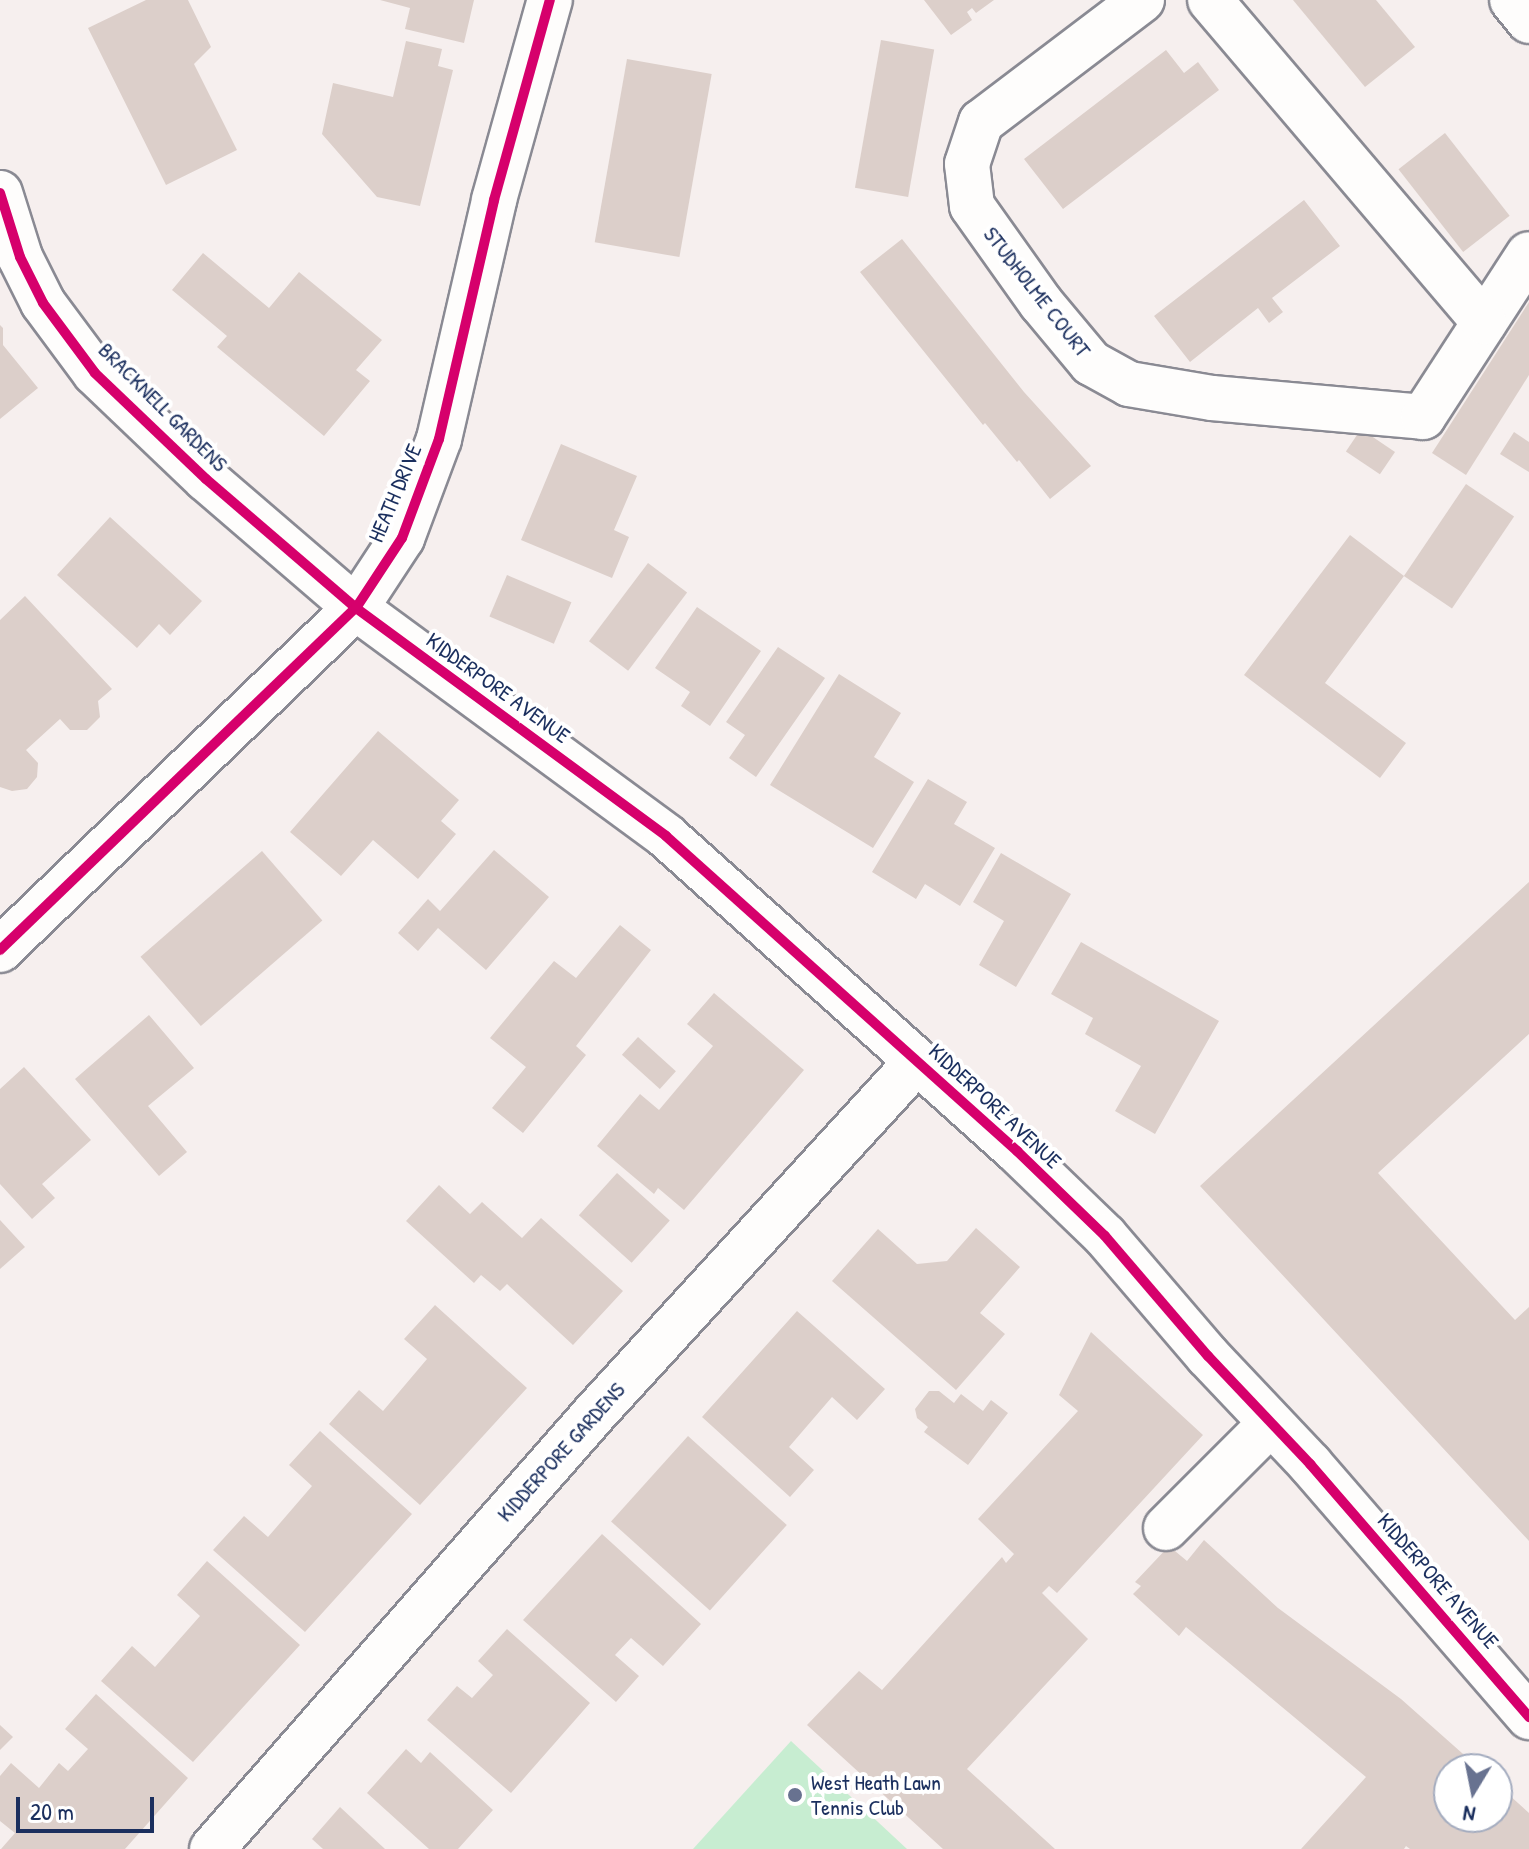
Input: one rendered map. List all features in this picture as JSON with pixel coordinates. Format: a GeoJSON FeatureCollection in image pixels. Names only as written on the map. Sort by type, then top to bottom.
{"type":"FeatureCollection","features":[{"type":"Feature","properties":{"kind":"main road","name":"HEATH DRIVE"},"geometry":{"type":"LineString","coordinates":[[0,950],[356,608],[402,538],[439,439],[494,200],[550,0]]}},
{"type":"Feature","properties":{"kind":"main road","name":"STUDHOLME COURT"},"geometry":{"type":"LineString","coordinates":[[1142,0],[981,122],[967,164],[972,206],[1041,303],[1091,363],[1129,384],[1212,398],[1423,417],[1529,254]]}},
{"type":"Feature","properties":{"kind":"main road"},"geometry":{"type":"LineString","coordinates":[[1210,0],[1484,322]]}},
{"type":"Feature","properties":{"kind":"main road"},"geometry":{"type":"LineString","coordinates":[[1512,0],[1529,21]]}},
{"type":"Feature","properties":{"kind":"main road","name":"BRACKNELL GARDENS"},"geometry":{"type":"LineString","coordinates":[[0,193],[20,257],[43,303],[95,373],[206,479],[356,608]]}},
{"type":"Feature","properties":{"kind":"main road","name":"KIDDERPORE AVENUE"},"geometry":{"type":"LineString","coordinates":[[356,608],[666,836],[917,1061],[1105,1236],[1529,1717]]}},
{"type":"Feature","properties":{"kind":"main road","name":"KIDDERPORE GARDENS"},"geometry":{"type":"LineString","coordinates":[[212,1849],[594,1414],[917,1061]]}},
{"type":"Feature","properties":{"kind":"main road"},"geometry":{"type":"LineString","coordinates":[[1166,1528],[1271,1423]]}},
{"type":"Feature","properties":{"kind":"green space","name":"West Heath Lawn Tennis Club"},"geometry":{"type":"Polygon","coordinates":[[[791,1741],[907,1849],[693,1849],[791,1741]]]}},
{"type":"Feature","properties":{"kind":"building"},"geometry":{"type":"Polygon","coordinates":[[[146,0],[188,0],[211,47],[194,64],[237,150],[166,185],[88,28],[146,0]]]}},
{"type":"Feature","properties":{"kind":"building"},"geometry":{"type":"Polygon","coordinates":[[[380,0],[474,0],[464,43],[405,29],[410,8],[380,0]]]}},
{"type":"Feature","properties":{"kind":"building"},"geometry":{"type":"Polygon","coordinates":[[[924,0],[994,0],[976,13],[972,8],[967,12],[972,20],[951,35],[924,0]]]}},
{"type":"Feature","properties":{"kind":"building"},"geometry":{"type":"Polygon","coordinates":[[[1293,0],[1376,0],[1415,47],[1365,87],[1293,0]]]}},
{"type":"Feature","properties":{"kind":"building"},"geometry":{"type":"Polygon","coordinates":[[[881,40],[934,49],[908,197],[855,188],[881,40]]]}},
{"type":"Feature","properties":{"kind":"building"},"geometry":{"type":"Polygon","coordinates":[[[406,41],[442,49],[438,66],[453,70],[420,206],[377,197],[322,134],[333,83],[393,97],[406,41]]]}},
{"type":"Feature","properties":{"kind":"building"},"geometry":{"type":"Polygon","coordinates":[[[1166,50],[1184,73],[1198,62],[1219,90],[1063,209],[1024,159],[1166,50]]]}},
{"type":"Feature","properties":{"kind":"building"},"geometry":{"type":"Polygon","coordinates":[[[627,59],[712,74],[679,257],[595,242],[627,59]]]}},
{"type":"Feature","properties":{"kind":"building"},"geometry":{"type":"Polygon","coordinates":[[[1445,133],[1510,216],[1463,252],[1399,169],[1445,133]]]}},
{"type":"Feature","properties":{"kind":"building"},"geometry":{"type":"Polygon","coordinates":[[[1304,200],[1340,246],[1272,298],[1283,312],[1269,323],[1258,308],[1190,362],[1154,316],[1304,200]]]}},
{"type":"Feature","properties":{"kind":"building"},"geometry":{"type":"Polygon","coordinates":[[[902,239],[1024,392],[1091,466],[1050,499],[1019,460],[1017,462],[985,423],[983,425],[860,272],[902,239]]]}},
{"type":"Feature","properties":{"kind":"building"},"geometry":{"type":"Polygon","coordinates":[[[203,253],[269,308],[299,272],[382,340],[356,370],[370,381],[324,436],[217,347],[227,336],[172,290],[203,253]]]}},
{"type":"Feature","properties":{"kind":"building"},"geometry":{"type":"Polygon","coordinates":[[[1529,302],[1529,375],[1466,475],[1432,453],[1529,302]]]}},
{"type":"Feature","properties":{"kind":"building"},"geometry":{"type":"Polygon","coordinates":[[[0,325],[3,328],[3,345],[38,388],[0,419],[0,325]]]}},
{"type":"Feature","properties":{"kind":"building"},"geometry":{"type":"Polygon","coordinates":[[[1361,429],[1395,452],[1380,474],[1346,451],[1361,429]]]}},
{"type":"Feature","properties":{"kind":"building"},"geometry":{"type":"Polygon","coordinates":[[[1514,432],[1529,442],[1529,472],[1500,454],[1514,432]]]}},
{"type":"Feature","properties":{"kind":"building"},"geometry":{"type":"Polygon","coordinates":[[[561,444],[637,476],[614,530],[629,537],[612,578],[521,540],[561,444]]]}},
{"type":"Feature","properties":{"kind":"building"},"geometry":{"type":"Polygon","coordinates":[[[1466,484],[1514,516],[1452,608],[1404,576],[1466,484]]]}},
{"type":"Feature","properties":{"kind":"building"},"geometry":{"type":"Polygon","coordinates":[[[110,517],[202,601],[170,635],[159,624],[137,648],[57,575],[110,517]]]}},
{"type":"Feature","properties":{"kind":"building"},"geometry":{"type":"Polygon","coordinates":[[[1350,535],[1404,576],[1325,683],[1406,743],[1380,778],[1244,675],[1350,535]]]}},
{"type":"Feature","properties":{"kind":"building"},"geometry":{"type":"Polygon","coordinates":[[[648,563],[687,592],[628,671],[589,641],[648,563]]]}},
{"type":"Feature","properties":{"kind":"building"},"geometry":{"type":"Polygon","coordinates":[[[507,575],[571,602],[554,644],[489,616],[507,575]]]}},
{"type":"Feature","properties":{"kind":"building"},"geometry":{"type":"Polygon","coordinates":[[[25,596],[112,689],[98,701],[100,717],[87,730],[70,730],[60,719],[26,750],[38,763],[37,777],[27,789],[12,791],[0,787],[0,620],[25,596]]]}},
{"type":"Feature","properties":{"kind":"building"},"geometry":{"type":"Polygon","coordinates":[[[697,607],[761,651],[710,726],[681,706],[690,692],[655,668],[697,607]]]}},
{"type":"Feature","properties":{"kind":"building"},"geometry":{"type":"Polygon","coordinates":[[[778,647],[825,678],[756,777],[729,758],[745,735],[726,722],[778,647]]]}},
{"type":"Feature","properties":{"kind":"building"},"geometry":{"type":"Polygon","coordinates":[[[839,674],[901,713],[874,757],[914,782],[873,848],[770,785],[839,674]]]}},
{"type":"Feature","properties":{"kind":"building"},"geometry":{"type":"Polygon","coordinates":[[[378,731],[459,800],[441,821],[456,834],[418,879],[373,840],[341,876],[290,832],[378,731]]]}},
{"type":"Feature","properties":{"kind":"building"},"geometry":{"type":"Polygon","coordinates":[[[928,779],[967,802],[954,824],[995,848],[960,906],[925,884],[916,899],[872,872],[928,779]]]}},
{"type":"Feature","properties":{"kind":"building"},"geometry":{"type":"Polygon","coordinates":[[[494,850],[549,897],[486,970],[438,928],[418,951],[398,933],[428,899],[440,911],[494,850]]]}},
{"type":"Feature","properties":{"kind":"building"},"geometry":{"type":"Polygon","coordinates":[[[262,851],[322,920],[201,1026],[140,957],[262,851]]]}},
{"type":"Feature","properties":{"kind":"building"},"geometry":{"type":"Polygon","coordinates":[[[1001,853],[1071,894],[1016,987],[979,965],[1004,921],[973,902],[1001,853]]]}},
{"type":"Feature","properties":{"kind":"building"},"geometry":{"type":"Polygon","coordinates":[[[1529,882],[1529,1034],[1378,1173],[1515,1320],[1529,1307],[1529,1541],[1200,1186],[1529,882]]]}},
{"type":"Feature","properties":{"kind":"building"},"geometry":{"type":"Polygon","coordinates":[[[620,925],[651,950],[576,1046],[586,1055],[523,1133],[492,1108],[526,1067],[490,1038],[554,961],[576,978],[620,925]]]}},
{"type":"Feature","properties":{"kind":"building"},"geometry":{"type":"Polygon","coordinates":[[[1081,942],[1219,1021],[1155,1134],[1115,1111],[1141,1066],[1085,1034],[1093,1018],[1051,994],[1081,942]]]}},
{"type":"Feature","properties":{"kind":"building"},"geometry":{"type":"Polygon","coordinates":[[[714,993],[804,1070],[684,1210],[658,1188],[654,1194],[597,1146],[640,1094],[659,1110],[713,1046],[687,1024],[714,993]]]}},
{"type":"Feature","properties":{"kind":"building"},"geometry":{"type":"Polygon","coordinates":[[[149,1015],[194,1068],[148,1106],[187,1152],[159,1176],[75,1079],[149,1015]]]}},
{"type":"Feature","properties":{"kind":"building"},"geometry":{"type":"Polygon","coordinates":[[[638,1037],[676,1071],[660,1089],[622,1055],[638,1037]]]}},
{"type":"Feature","properties":{"kind":"building"},"geometry":{"type":"Polygon","coordinates":[[[24,1067],[91,1140],[42,1184],[55,1198],[32,1219],[0,1184],[0,1089],[24,1067]]]}},
{"type":"Feature","properties":{"kind":"building"},"geometry":{"type":"Polygon","coordinates":[[[617,1173],[670,1221],[632,1263],[579,1215],[617,1173]]]}},
{"type":"Feature","properties":{"kind":"building"},"geometry":{"type":"Polygon","coordinates":[[[439,1185],[470,1214],[482,1202],[522,1238],[541,1218],[623,1291],[573,1345],[507,1284],[500,1291],[481,1275],[474,1283],[406,1221],[439,1185]]]}},
{"type":"Feature","properties":{"kind":"building"},"geometry":{"type":"Polygon","coordinates":[[[0,1220],[25,1247],[0,1269],[0,1220]]]}},
{"type":"Feature","properties":{"kind":"building"},"geometry":{"type":"Polygon","coordinates":[[[976,1228],[1020,1267],[980,1313],[1005,1334],[956,1390],[832,1281],[878,1229],[917,1264],[947,1261],[976,1228]]]}},
{"type":"Feature","properties":{"kind":"building"},"geometry":{"type":"Polygon","coordinates":[[[435,1305],[527,1388],[420,1505],[329,1424],[359,1390],[383,1411],[427,1359],[404,1339],[435,1305]]]}},
{"type":"Feature","properties":{"kind":"building"},"geometry":{"type":"Polygon","coordinates":[[[797,1311],[885,1389],[857,1420],[832,1397],[789,1447],[814,1470],[790,1497],[702,1417],[797,1311]]]}},
{"type":"Feature","properties":{"kind":"building"},"geometry":{"type":"Polygon","coordinates":[[[1091,1332],[1203,1435],[1057,1593],[1049,1586],[1042,1593],[1088,1639],[967,1769],[1055,1849],[943,1849],[807,1725],[859,1671],[882,1690],[1002,1557],[1006,1563],[1014,1554],[978,1519],[1078,1411],[1059,1395],[1091,1332]]]}},
{"type":"Feature","properties":{"kind":"building"},"geometry":{"type":"Polygon","coordinates":[[[929,1391],[939,1391],[954,1403],[961,1394],[983,1411],[991,1400],[1008,1413],[968,1465],[924,1432],[928,1427],[917,1418],[915,1409],[929,1391]]]}},
{"type":"Feature","properties":{"kind":"building"},"geometry":{"type":"Polygon","coordinates":[[[320,1431],[412,1514],[305,1632],[213,1550],[244,1516],[268,1537],[312,1486],[289,1465],[320,1431]]]}},
{"type":"Feature","properties":{"kind":"building"},"geometry":{"type":"Polygon","coordinates":[[[688,1436],[787,1525],[710,1610],[611,1521],[688,1436]]]}},
{"type":"Feature","properties":{"kind":"building"},"geometry":{"type":"Polygon","coordinates":[[[602,1534],[701,1624],[663,1666],[631,1638],[615,1655],[639,1676],[616,1702],[523,1620],[602,1534]]]}},
{"type":"Feature","properties":{"kind":"building"},"geometry":{"type":"Polygon","coordinates":[[[1204,1540],[1278,1608],[1401,1699],[1462,1753],[1433,1753],[1433,1833],[1513,1833],[1513,1798],[1529,1813],[1529,1849],[1410,1849],[1406,1846],[1404,1849],[1301,1849],[1366,1777],[1186,1627],[1179,1636],[1133,1594],[1141,1586],[1135,1582],[1169,1546],[1187,1561],[1204,1540]]]}},
{"type":"Feature","properties":{"kind":"building"},"geometry":{"type":"Polygon","coordinates":[[[207,1561],[300,1645],[193,1762],[101,1681],[132,1646],[155,1667],[200,1616],[177,1595],[207,1561]]]}},
{"type":"Feature","properties":{"kind":"building"},"geometry":{"type":"Polygon","coordinates":[[[507,1629],[590,1703],[511,1793],[427,1720],[457,1686],[472,1698],[493,1675],[478,1661],[507,1629]]]}},
{"type":"Feature","properties":{"kind":"building"},"geometry":{"type":"Polygon","coordinates":[[[96,1694],[188,1778],[125,1849],[1,1849],[15,1833],[0,1821],[0,1776],[11,1763],[39,1788],[59,1763],[68,1771],[88,1749],[65,1729],[96,1694]]]}},
{"type":"Feature","properties":{"kind":"building"},"geometry":{"type":"Polygon","coordinates":[[[0,1725],[13,1737],[0,1750],[0,1725]]]}},
{"type":"Feature","properties":{"kind":"building"},"geometry":{"type":"Polygon","coordinates":[[[406,1749],[421,1763],[430,1752],[493,1810],[458,1849],[429,1849],[367,1793],[406,1749]]]}},
{"type":"Feature","properties":{"kind":"building"},"geometry":{"type":"Polygon","coordinates":[[[340,1807],[385,1849],[323,1849],[312,1839],[340,1807]]]}},
{"type":"Feature","properties":{"kind":"cycle path"},"geometry":{"type":"LineString","coordinates":[[0,950],[356,608],[402,538],[439,439],[494,200],[550,0]]}},
{"type":"Feature","properties":{"kind":"cycle path"},"geometry":{"type":"LineString","coordinates":[[0,193],[20,257],[43,303],[95,373],[206,479],[356,608],[666,836],[1017,1151],[1105,1236],[1208,1356],[1310,1464],[1529,1717]]}},
{"type":"Feature","properties":{"kind":"place","name":"West Heath Lawn Tennis Club"},"geometry":{"type":"Point","coordinates":[795,1795]}}]}
